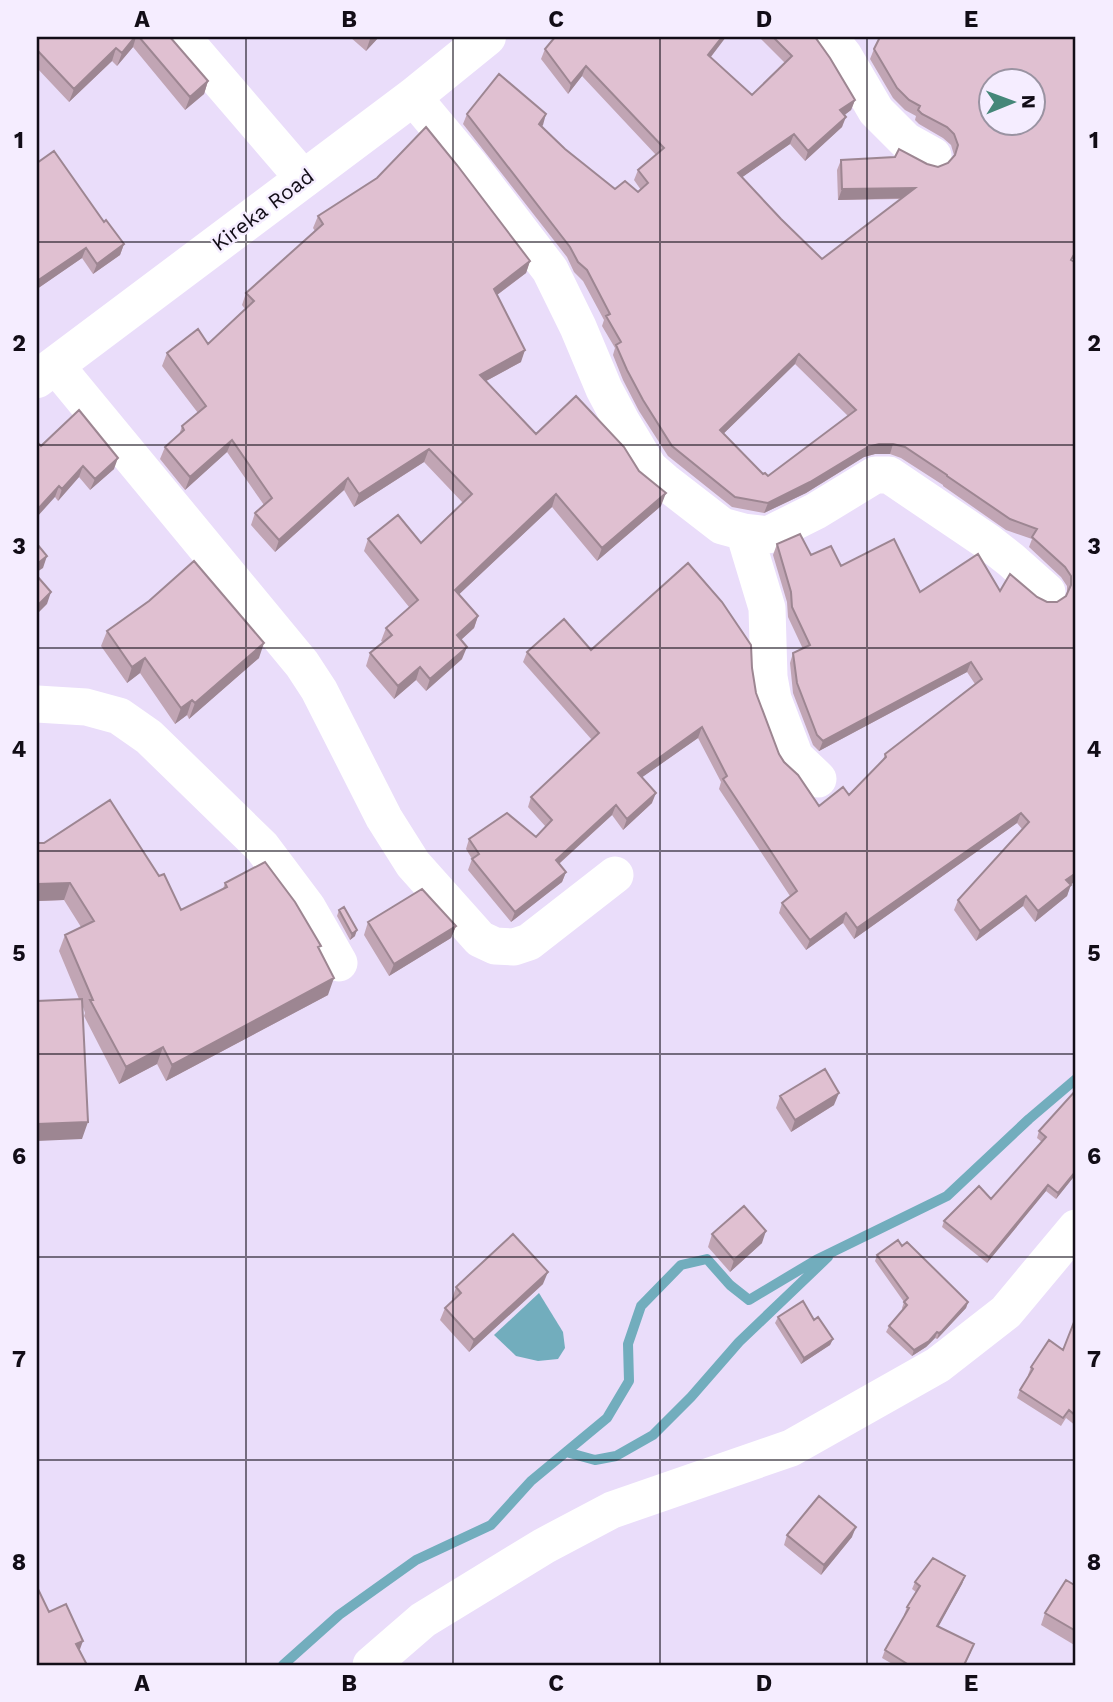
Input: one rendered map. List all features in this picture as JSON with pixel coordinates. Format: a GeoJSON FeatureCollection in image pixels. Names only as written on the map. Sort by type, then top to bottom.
{"type":"FeatureCollection","features":[{"type":"Feature","properties":{"kind":"main road","name":"Kireka Road"},"geometry":{"type":"LineString","coordinates":[[46,372],[413,97],[487,37]]}},
{"type":"Feature","properties":{"kind":"street"},"geometry":{"type":"LineString","coordinates":[[182,37],[304,179]]}},
{"type":"Feature","properties":{"kind":"street"},"geometry":{"type":"LineString","coordinates":[[829,37],[844,56],[876,111],[906,141],[933,156]]}},
{"type":"Feature","properties":{"kind":"street"},"geometry":{"type":"LineString","coordinates":[[413,97],[469,164],[550,270],[604,388],[649,468],[722,526],[768,535],[816,511],[875,475],[888,475],[988,542],[1047,592]]}},
{"type":"Feature","properties":{"kind":"street"},"geometry":{"type":"LineString","coordinates":[[46,372],[302,664],[319,690],[384,818],[413,864],[480,939],[495,946],[514,947],[529,942],[615,875]]}},
{"type":"Feature","properties":{"kind":"street"},"geometry":{"type":"LineString","coordinates":[[744,532],[767,608],[769,677],[773,699],[795,757],[818,779]]}},
{"type":"Feature","properties":{"kind":"street"},"geometry":{"type":"LineString","coordinates":[[37,704],[86,707],[119,716],[149,737],[262,848],[307,907],[339,963]]}},
{"type":"Feature","properties":{"kind":"street"},"geometry":{"type":"LineString","coordinates":[[371,1665],[423,1620],[544,1546],[612,1510],[791,1448],[938,1365],[1006,1312],[1076,1228]]}},
{"type":"Feature","properties":{"kind":"shaded area"},"geometry":{"type":"Polygon","coordinates":[[[539,1293],[563,1332],[565,1348],[558,1359],[538,1361],[516,1356],[494,1335],[539,1293]]]}},
{"type":"Feature","properties":{"kind":"building"},"geometry":{"type":"Polygon","coordinates":[[[37,37],[135,37],[122,53],[116,48],[74,89],[37,50],[37,37]]]}},
{"type":"Feature","properties":{"kind":"building"},"geometry":{"type":"Polygon","coordinates":[[[139,37],[170,37],[208,81],[190,97],[139,37]]]}},
{"type":"Feature","properties":{"kind":"building"},"geometry":{"type":"Polygon","coordinates":[[[555,37],[722,37],[708,55],[752,95],[792,56],[773,37],[815,37],[855,100],[840,110],[846,117],[808,151],[794,134],[738,173],[822,259],[915,188],[842,189],[841,160],[895,157],[899,149],[938,167],[948,163],[955,155],[958,145],[954,134],[947,127],[922,114],[918,110],[920,106],[897,88],[874,49],[880,37],[1076,37],[1076,251],[1071,260],[1076,263],[1076,873],[1066,880],[1071,885],[1038,911],[1026,896],[980,931],[958,900],[1029,822],[1021,813],[857,928],[846,913],[810,940],[782,903],[797,891],[723,779],[727,776],[702,727],[638,773],[656,793],[627,819],[616,805],[556,860],[566,872],[515,912],[472,859],[479,854],[469,839],[507,813],[536,837],[552,820],[531,797],[599,733],[527,652],[564,619],[591,650],[688,563],[722,602],[751,645],[756,693],[779,754],[798,775],[819,806],[843,787],[849,795],[886,757],[885,754],[982,679],[971,662],[823,741],[817,735],[797,683],[793,653],[810,645],[792,607],[791,592],[777,544],[800,534],[811,555],[831,546],[841,566],[894,539],[920,592],[978,554],[1000,591],[1010,574],[1047,602],[1057,602],[1066,596],[1071,585],[1071,576],[1065,567],[1032,537],[1037,529],[1010,519],[905,447],[879,444],[868,447],[810,482],[768,503],[735,497],[672,446],[627,370],[616,345],[621,342],[606,316],[610,314],[587,270],[578,262],[570,247],[467,114],[499,74],[546,114],[539,124],[565,149],[615,189],[625,181],[638,192],[648,183],[638,170],[664,148],[586,66],[571,84],[545,49],[555,37]],[[799,354],[720,430],[768,476],[856,410],[799,354]]]}},
{"type":"Feature","properties":{"kind":"building"},"geometry":{"type":"Polygon","coordinates":[[[426,127],[530,261],[494,289],[525,350],[480,375],[536,434],[576,396],[624,447],[639,471],[666,493],[602,548],[556,494],[455,590],[478,616],[457,635],[467,647],[430,679],[420,667],[398,686],[370,653],[392,635],[386,628],[418,600],[368,539],[398,515],[421,543],[472,494],[429,449],[359,494],[348,478],[279,540],[255,513],[272,498],[232,440],[190,477],[165,447],[184,430],[182,426],[206,406],[167,353],[198,329],[208,344],[254,301],[246,293],[323,224],[318,216],[377,178],[426,127]]]}},
{"type":"Feature","properties":{"kind":"building"},"geometry":{"type":"Polygon","coordinates":[[[54,151],[104,222],[106,220],[124,244],[97,264],[86,248],[37,281],[37,163],[54,151]]]}},
{"type":"Feature","properties":{"kind":"building"},"geometry":{"type":"Polygon","coordinates":[[[79,410],[118,458],[95,479],[83,466],[62,489],[59,486],[37,510],[37,445],[38,443],[41,446],[79,410]]]}},
{"type":"Feature","properties":{"kind":"building"},"geometry":{"type":"Polygon","coordinates":[[[37,544],[47,556],[37,564],[37,544]]]}},
{"type":"Feature","properties":{"kind":"building"},"geometry":{"type":"Polygon","coordinates":[[[194,561],[264,643],[195,703],[192,700],[181,708],[145,658],[132,667],[107,631],[149,601],[194,561]]]}},
{"type":"Feature","properties":{"kind":"building"},"geometry":{"type":"Polygon","coordinates":[[[37,576],[51,592],[37,606],[37,576]]]}},
{"type":"Feature","properties":{"kind":"building"},"geometry":{"type":"Polygon","coordinates":[[[110,800],[159,876],[164,874],[181,910],[227,887],[225,883],[265,862],[295,902],[321,946],[318,947],[334,978],[172,1065],[163,1047],[126,1067],[90,1000],[93,1000],[65,935],[94,921],[70,883],[37,884],[37,843],[44,843],[110,800]]]}},
{"type":"Feature","properties":{"kind":"building"},"geometry":{"type":"Polygon","coordinates":[[[422,889],[456,926],[394,964],[368,922],[422,889]]]}},
{"type":"Feature","properties":{"kind":"building"},"geometry":{"type":"Polygon","coordinates":[[[344,907],[357,930],[352,934],[339,910],[344,907]]]}},
{"type":"Feature","properties":{"kind":"building"},"geometry":{"type":"Polygon","coordinates":[[[82,999],[88,1122],[37,1124],[37,1001],[82,999]]]}},
{"type":"Feature","properties":{"kind":"building"},"geometry":{"type":"Polygon","coordinates":[[[825,1069],[839,1093],[795,1120],[780,1096],[825,1069]]]}},
{"type":"Feature","properties":{"kind":"building"},"geometry":{"type":"Polygon","coordinates":[[[1076,1090],[1076,1171],[1058,1193],[1048,1185],[989,1257],[944,1221],[979,1186],[991,1199],[1046,1137],[1039,1131],[1076,1090]]]}},
{"type":"Feature","properties":{"kind":"building"},"geometry":{"type":"Polygon","coordinates":[[[744,1206],[766,1231],[734,1260],[712,1234],[744,1206]]]}},
{"type":"Feature","properties":{"kind":"building"},"geometry":{"type":"Polygon","coordinates":[[[513,1234],[548,1272],[474,1340],[445,1308],[461,1293],[456,1287],[513,1234]]]}},
{"type":"Feature","properties":{"kind":"building"},"geometry":{"type":"Polygon","coordinates":[[[898,1240],[902,1246],[907,1242],[968,1302],[942,1331],[914,1350],[889,1326],[907,1305],[904,1302],[908,1298],[877,1255],[898,1240]]]}},
{"type":"Feature","properties":{"kind":"building"},"geometry":{"type":"Polygon","coordinates":[[[803,1301],[814,1320],[818,1317],[833,1339],[804,1358],[778,1317],[803,1301]]]}},
{"type":"Feature","properties":{"kind":"building"},"geometry":{"type":"Polygon","coordinates":[[[1076,1317],[1076,1416],[1069,1410],[1063,1418],[1020,1390],[1049,1340],[1063,1350],[1076,1317]]]}},
{"type":"Feature","properties":{"kind":"building"},"geometry":{"type":"Polygon","coordinates":[[[819,1496],[856,1527],[824,1565],[787,1535],[819,1496]]]}},
{"type":"Feature","properties":{"kind":"building"},"geometry":{"type":"Polygon","coordinates":[[[933,1558],[965,1576],[937,1626],[974,1644],[964,1665],[909,1665],[885,1650],[920,1586],[915,1582],[933,1558]]]}},
{"type":"Feature","properties":{"kind":"building"},"geometry":{"type":"Polygon","coordinates":[[[1066,1580],[1076,1586],[1076,1631],[1045,1613],[1066,1580]]]}},
{"type":"Feature","properties":{"kind":"building"},"geometry":{"type":"Polygon","coordinates":[[[37,1587],[49,1612],[66,1604],[83,1641],[76,1644],[87,1665],[37,1665],[37,1587]]]}},
{"type":"Feature","properties":{"kind":"waterway"},"geometry":{"type":"LineString","coordinates":[[283,1665],[339,1615],[416,1560],[491,1525],[531,1481],[607,1418],[629,1381],[628,1344],[641,1306],[681,1265],[707,1259],[730,1285],[749,1300],[816,1260],[947,1196],[1076,1079]]}},
{"type":"Feature","properties":{"kind":"waterway"},"geometry":{"type":"LineString","coordinates":[[566,1452],[595,1460],[616,1456],[653,1435],[739,1342],[828,1257]]}}]}
